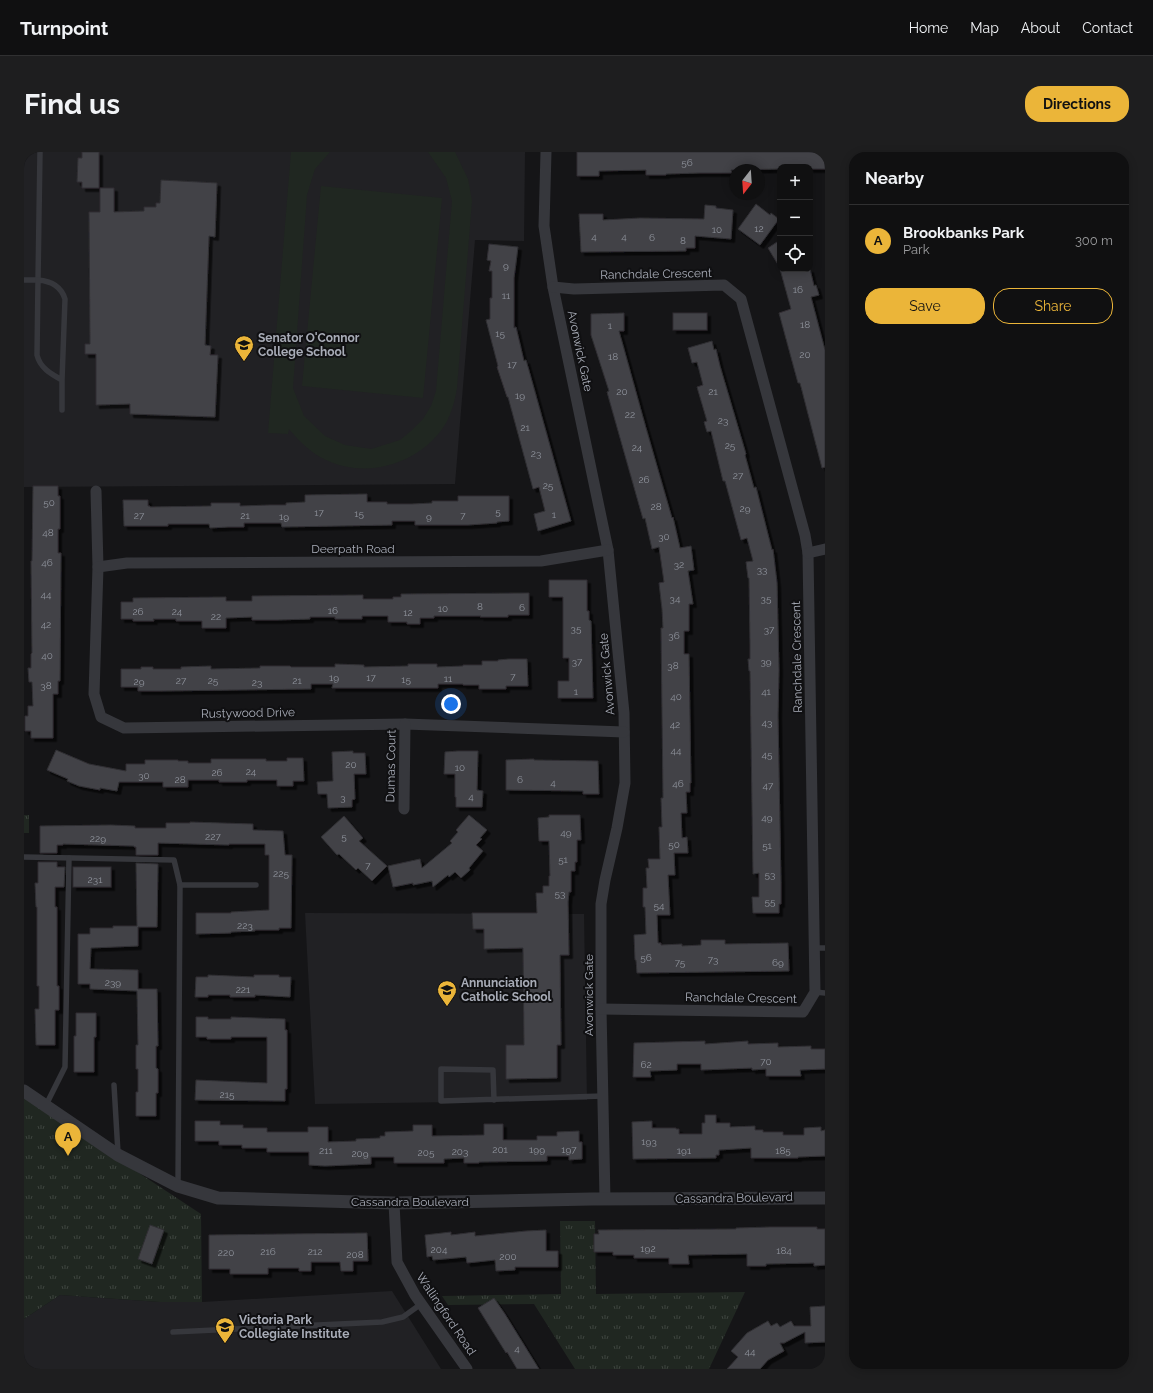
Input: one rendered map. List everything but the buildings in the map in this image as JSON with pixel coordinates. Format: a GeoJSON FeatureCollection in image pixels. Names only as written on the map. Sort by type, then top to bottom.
{"type":"FeatureCollection","features":[{"type":"Feature","properties":{"kind":"street","name":"Avonwick Gate"},"geometry":{"type":"LineString","coordinates":[[546,152],[544,226],[553,287],[608,550],[624,713],[625,783],[601,904],[601,1009],[605,1199]]}},
{"type":"Feature","properties":{"kind":"street","name":"Ranchdale Crescent"},"geometry":{"type":"LineString","coordinates":[[553,287],[574,289],[724,285],[741,299],[803,527],[808,553],[820,948],[820,993],[803,1012],[601,1009]]}},
{"type":"Feature","properties":{"kind":"street","name":"Rustywood Drive"},"geometry":{"type":"LineString","coordinates":[[96,491],[98,566],[94,694],[101,717],[124,728],[405,724],[624,732]]}},
{"type":"Feature","properties":{"kind":"street"},"geometry":{"type":"LineString","coordinates":[[808,553],[825,549]]}},
{"type":"Feature","properties":{"kind":"street","name":"Deerpath Road"},"geometry":{"type":"LineString","coordinates":[[98,566],[127,563],[541,561],[608,550]]}},
{"type":"Feature","properties":{"kind":"street","name":"Dumas Court"},"geometry":{"type":"LineString","coordinates":[[404,809],[405,724]]}},
{"type":"Feature","properties":{"kind":"street","name":"Cassandra Boulevard"},"geometry":{"type":"LineString","coordinates":[[24,1091],[118,1155],[178,1186],[218,1198],[394,1203],[605,1199],[825,1198]]}},
{"type":"Feature","properties":{"kind":"street","name":"Wallingford Road"},"geometry":{"type":"LineString","coordinates":[[394,1203],[397,1262],[415,1295],[467,1369]]}},
{"type":"Feature","properties":{"kind":"lane"},"geometry":{"type":"LineString","coordinates":[[40,152],[36,355],[40,364],[46,370],[62,380]]}},
{"type":"Feature","properties":{"kind":"lane"},"geometry":{"type":"LineString","coordinates":[[24,280],[47,281],[58,287],[63,292],[65,298],[62,410]]}},
{"type":"Feature","properties":{"kind":"lane"},"geometry":{"type":"LineString","coordinates":[[24,857],[174,860],[180,885],[178,1186]]}},
{"type":"Feature","properties":{"kind":"lane"},"geometry":{"type":"LineString","coordinates":[[46,1106],[65,1067],[69,858]]}},
{"type":"Feature","properties":{"kind":"lane"},"geometry":{"type":"LineString","coordinates":[[180,885],[256,885]]}},
{"type":"Feature","properties":{"kind":"lane"},"geometry":{"type":"LineString","coordinates":[[494,1100],[493,1070],[441,1069],[441,1101],[494,1100],[603,1096]]}},
{"type":"Feature","properties":{"kind":"lane"},"geometry":{"type":"LineString","coordinates":[[114,1085],[118,1155]]}},
{"type":"Feature","properties":{"kind":"lane"},"geometry":{"type":"LineString","coordinates":[[173,1332],[382,1322],[403,1317],[421,1304]]}},
{"type":"Feature","properties":{"kind":"shaded area","name":"Senator O'Connor College School"},"geometry":{"type":"Polygon","coordinates":[[[24,152],[525,152],[524,241],[475,240],[455,484],[24,487],[24,152]]]}},
{"type":"Feature","properties":{"kind":"shaded area","name":"Annunciation Catholic School"},"geometry":{"type":"Polygon","coordinates":[[[305,913],[584,914],[587,1100],[315,1104],[305,913]]]}},
{"type":"Feature","properties":{"kind":"shaded area","name":"Victoria Park Collegiate Institute"},"geometry":{"type":"Polygon","coordinates":[[[392,1291],[441,1369],[24,1369],[24,1319],[60,1295],[160,1302],[202,1302],[392,1291]]]}},
{"type":"Feature","properties":{"kind":"green space"},"geometry":{"type":"Polygon","coordinates":[[[291,152],[330,152],[315,169],[307,195],[293,388],[304,416],[325,436],[345,445],[371,449],[400,440],[411,431],[423,419],[431,406],[436,391],[452,201],[446,178],[428,152],[455,152],[468,179],[472,201],[457,388],[454,401],[446,423],[436,437],[409,458],[393,464],[376,468],[342,466],[315,454],[289,429],[288,434],[268,433],[291,152]]]}},
{"type":"Feature","properties":{"kind":"green space"},"geometry":{"type":"Polygon","coordinates":[[[321,186],[442,198],[423,398],[302,386],[321,186]]]}},
{"type":"Feature","properties":{"kind":"green space"},"geometry":{"type":"Polygon","coordinates":[[[24,815],[29,815],[29,833],[24,833],[24,815]]]}},
{"type":"Feature","properties":{"kind":"green space"},"geometry":{"type":"Polygon","coordinates":[[[24,1097],[201,1214],[202,1302],[160,1302],[60,1295],[24,1319],[24,1097]]]}},
{"type":"Feature","properties":{"kind":"green space"},"geometry":{"type":"Polygon","coordinates":[[[560,1221],[595,1221],[596,1294],[745,1292],[709,1369],[575,1369],[534,1304],[448,1305],[442,1296],[561,1294],[560,1221]]]}},
{"type":"Feature","properties":{"kind":"place","name":"Senator O'Connor College School"},"geometry":{"type":"Point","coordinates":[244,362]}},
{"type":"Feature","properties":{"kind":"place","name":"Annunciation Catholic School"},"geometry":{"type":"Point","coordinates":[447,1007]}},
{"type":"Feature","properties":{"kind":"place","name":"Brookbanks Park"},"geometry":{"type":"Point","coordinates":[68,1156]}},
{"type":"Feature","properties":{"kind":"place","name":"Victoria Park Collegiate Institute"},"geometry":{"type":"Point","coordinates":[225,1344]}}]}
